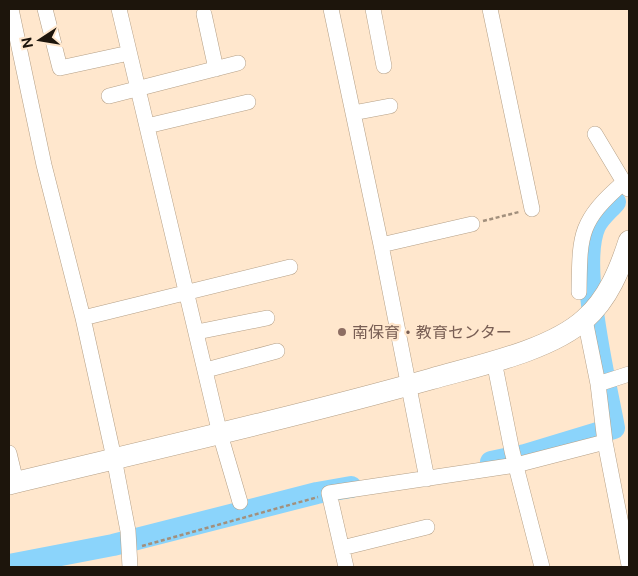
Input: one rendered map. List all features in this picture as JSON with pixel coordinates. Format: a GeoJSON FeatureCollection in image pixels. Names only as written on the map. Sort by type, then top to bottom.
{"type":"FeatureCollection","features":[{"type":"Feature","properties":{"kind":"street"},"geometry":{"type":"LineString","coordinates":[[11,9],[44,165],[83,318],[114,458],[128,531],[130,567]]}},
{"type":"Feature","properties":{"kind":"street"},"geometry":{"type":"LineString","coordinates":[[45,9],[60,68],[129,54]]}},
{"type":"Feature","properties":{"kind":"street"},"geometry":{"type":"LineString","coordinates":[[119,9],[188,292],[220,434],[240,502]]}},
{"type":"Feature","properties":{"kind":"street"},"geometry":{"type":"LineString","coordinates":[[330,9],[381,245],[426,475]]}},
{"type":"Feature","properties":{"kind":"street"},"geometry":{"type":"LineString","coordinates":[[373,9],[384,66]]}},
{"type":"Feature","properties":{"kind":"street"},"geometry":{"type":"LineString","coordinates":[[490,9],[532,209]]}},
{"type":"Feature","properties":{"kind":"street"},"geometry":{"type":"LineString","coordinates":[[204,14],[216,69]]}},
{"type":"Feature","properties":{"kind":"street"},"geometry":{"type":"LineString","coordinates":[[109,96],[238,63]]}},
{"type":"Feature","properties":{"kind":"street"},"geometry":{"type":"LineString","coordinates":[[147,126],[248,102]]}},
{"type":"Feature","properties":{"kind":"street"},"geometry":{"type":"LineString","coordinates":[[353,113],[390,106]]}},
{"type":"Feature","properties":{"kind":"street"},"geometry":{"type":"LineString","coordinates":[[579,292],[580,248],[584,229],[601,202],[626,186],[595,134]]}},
{"type":"Feature","properties":{"kind":"street"},"geometry":{"type":"LineString","coordinates":[[381,245],[472,224]]}},
{"type":"Feature","properties":{"kind":"street"},"geometry":{"type":"LineString","coordinates":[[9,453],[12,483],[220,434],[408,386],[494,361],[558,338],[585,320],[601,302],[622,264],[629,241]]}},
{"type":"Feature","properties":{"kind":"street"},"geometry":{"type":"LineString","coordinates":[[83,318],[290,267]]}},
{"type":"Feature","properties":{"kind":"street"},"geometry":{"type":"LineString","coordinates":[[197,332],[267,318]]}},
{"type":"Feature","properties":{"kind":"street"},"geometry":{"type":"LineString","coordinates":[[585,320],[598,384],[605,442],[629,564]]}},
{"type":"Feature","properties":{"kind":"street"},"geometry":{"type":"LineString","coordinates":[[206,370],[277,351]]}},
{"type":"Feature","properties":{"kind":"street"},"geometry":{"type":"LineString","coordinates":[[494,361],[514,458],[542,567]]}},
{"type":"Feature","properties":{"kind":"street"},"geometry":{"type":"LineString","coordinates":[[598,384],[624,376]]}},
{"type":"Feature","properties":{"kind":"street"},"geometry":{"type":"LineString","coordinates":[[346,567],[329,493],[605,442]]}},
{"type":"Feature","properties":{"kind":"street"},"geometry":{"type":"LineString","coordinates":[[342,548],[427,527]]}},
{"type":"Feature","properties":{"kind":"path"},"geometry":{"type":"LineString","coordinates":[[472,224],[532,209]]}},
{"type":"Feature","properties":{"kind":"path"},"geometry":{"type":"LineString","coordinates":[[130,549],[329,493]]}},
{"type":"Feature","properties":{"kind":"waterway"},"geometry":{"type":"LineString","coordinates":[[491,462],[525,455],[614,428],[595,325],[589,268],[590,244],[595,226],[615,202]]}},
{"type":"Feature","properties":{"kind":"waterway"},"geometry":{"type":"LineString","coordinates":[[9,565],[113,545],[317,493],[351,487]]}},
{"type":"Feature","properties":{"kind":"place","name":"南保育・教育センター"},"geometry":{"type":"Point","coordinates":[342,332]}}]}
